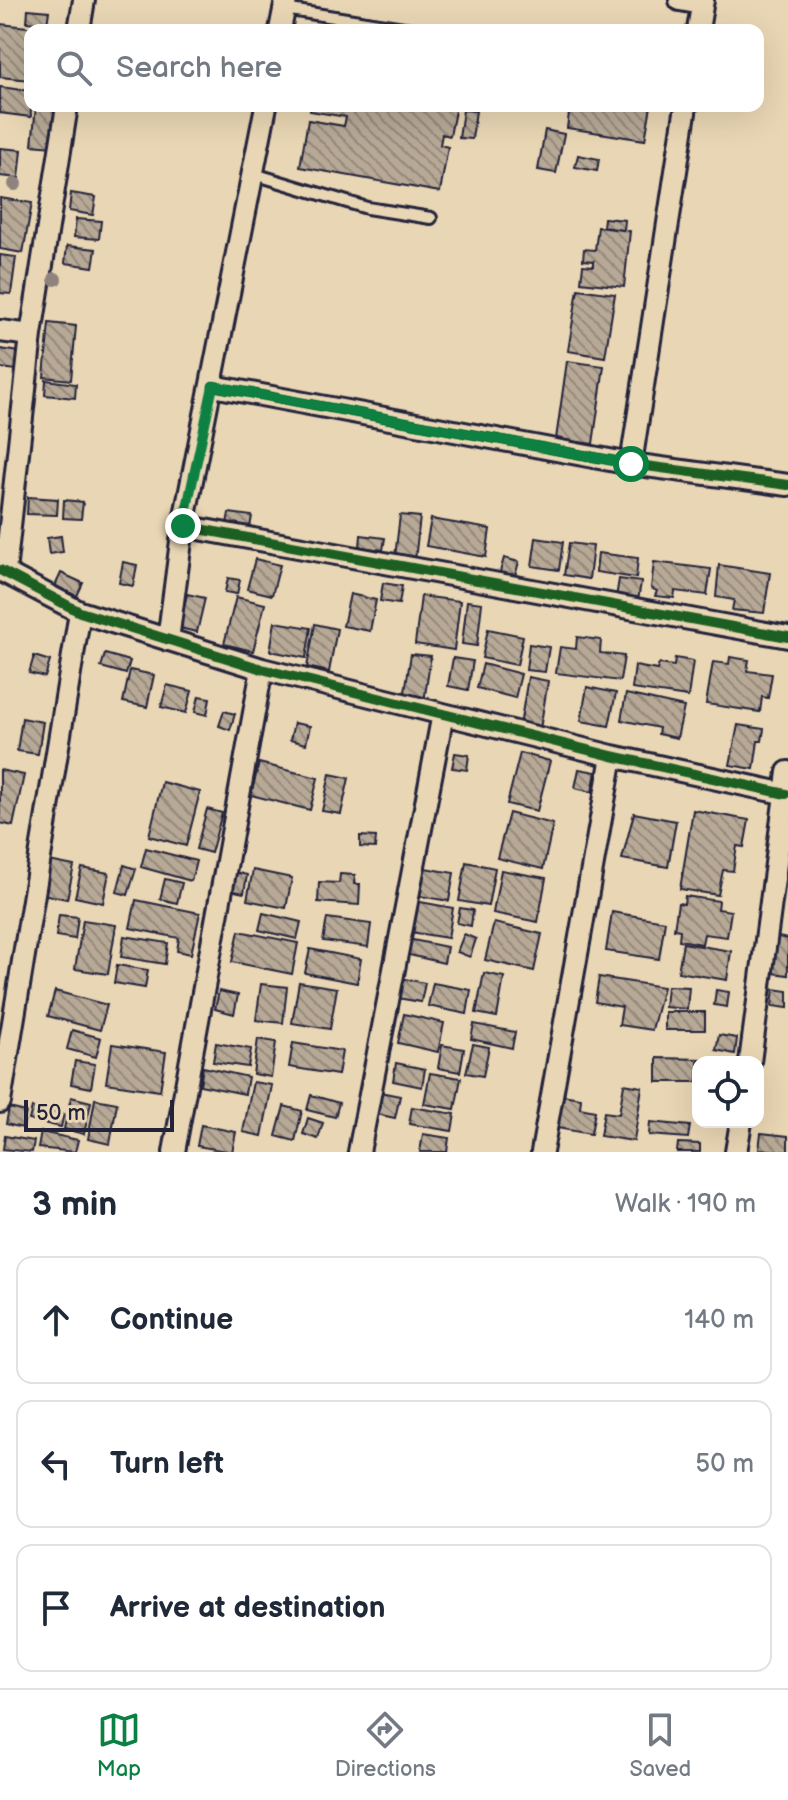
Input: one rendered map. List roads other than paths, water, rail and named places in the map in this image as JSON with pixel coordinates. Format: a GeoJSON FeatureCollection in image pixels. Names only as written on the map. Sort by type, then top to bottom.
{"type":"FeatureCollection","features":[{"type":"Feature","properties":{"kind":"street"},"geometry":{"type":"LineString","coordinates":[[80,24],[84,0]]}},
{"type":"Feature","properties":{"kind":"street"},"geometry":{"type":"LineString","coordinates":[[680,0],[702,2],[699,24]]}},
{"type":"Feature","properties":{"kind":"street"},"geometry":{"type":"LineString","coordinates":[[281,24],[285,4]]}},
{"type":"Feature","properties":{"kind":"street"},"geometry":{"type":"LineString","coordinates":[[66,112],[31,335],[3,571],[80,612],[262,669],[612,756],[786,794]]}},
{"type":"Feature","properties":{"kind":"street"},"geometry":{"type":"LineString","coordinates":[[168,640],[183,526],[265,112]]}},
{"type":"Feature","properties":{"kind":"street"},"geometry":{"type":"LineString","coordinates":[[631,464],[685,112]]}},
{"type":"Feature","properties":{"kind":"street"},"geometry":{"type":"LineString","coordinates":[[0,331],[31,335]]}},
{"type":"Feature","properties":{"kind":"street"},"geometry":{"type":"LineString","coordinates":[[213,386],[631,464],[788,485]]}},
{"type":"Feature","properties":{"kind":"street"},"geometry":{"type":"LineString","coordinates":[[183,526],[788,637]]}},
{"type":"Feature","properties":{"kind":"street"},"geometry":{"type":"LineString","coordinates":[[0,1102],[80,612]]}},
{"type":"Feature","properties":{"kind":"street"},"geometry":{"type":"LineString","coordinates":[[174,1152],[262,669]]}},
{"type":"Feature","properties":{"kind":"street"},"geometry":{"type":"LineString","coordinates":[[359,1152],[443,714]]}},
{"type":"Feature","properties":{"kind":"street"},"geometry":{"type":"LineString","coordinates":[[542,1152],[612,756]]}},
{"type":"Feature","properties":{"kind":"street"},"geometry":{"type":"LineString","coordinates":[[751,1056],[788,772]]}},
{"type":"Feature","properties":{"kind":"street"},"geometry":{"type":"LineString","coordinates":[[736,1152],[740,1128]]}},
{"type":"Feature","properties":{"kind":"lane"},"geometry":{"type":"LineString","coordinates":[[285,4],[386,24]]}},
{"type":"Feature","properties":{"kind":"lane"},"geometry":{"type":"LineString","coordinates":[[254,174],[367,208],[431,218]]}}]}
